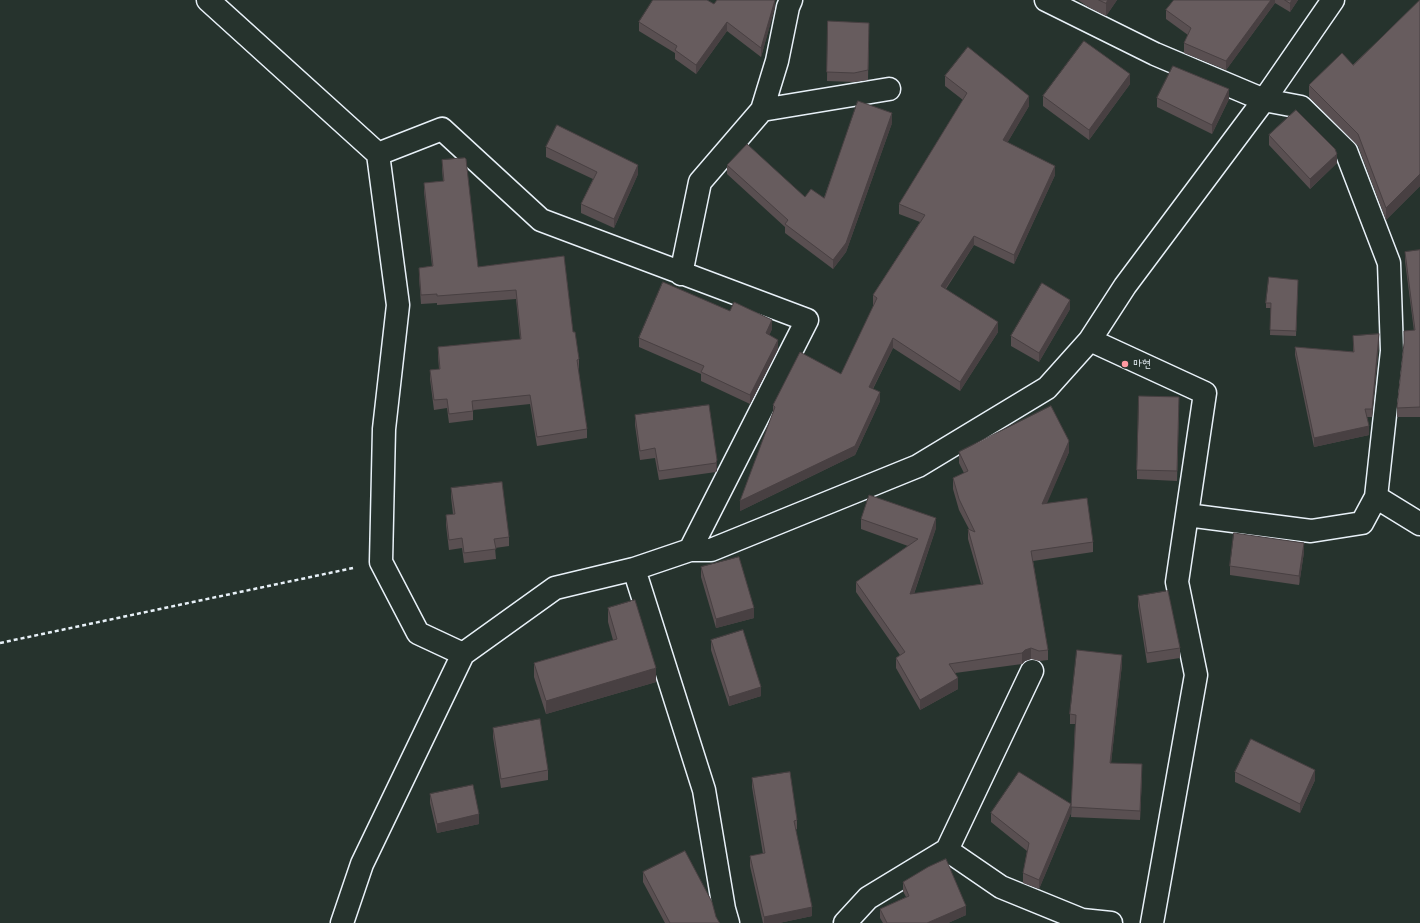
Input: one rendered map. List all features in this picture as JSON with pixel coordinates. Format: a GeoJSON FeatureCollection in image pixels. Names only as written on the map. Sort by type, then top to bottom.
{"type":"FeatureCollection","features":[{"type":"Feature","properties":{"kind":"street"},"geometry":{"type":"LineString","coordinates":[[208,0],[378,154],[398,304],[384,429],[381,562],[418,633],[463,654]]}},
{"type":"Feature","properties":{"kind":"street"},"geometry":{"type":"LineString","coordinates":[[681,274],[700,182],[762,110],[777,61],[788,7],[791,0]]}},
{"type":"Feature","properties":{"kind":"street"},"geometry":{"type":"LineString","coordinates":[[1046,0],[1155,54],[1264,100],[1301,107],[1346,151],[1389,263],[1392,351],[1376,497],[1362,523],[1311,531],[1187,516]]}},
{"type":"Feature","properties":{"kind":"street"},"geometry":{"type":"LineString","coordinates":[[342,923],[362,864],[463,654],[555,588],[634,569],[690,550],[711,550],[918,466],[1047,388],[1090,340],[1125,286],[1264,100],[1333,0]]}},
{"type":"Feature","properties":{"kind":"street"},"geometry":{"type":"LineString","coordinates":[[762,110],[889,88]]}},
{"type":"Feature","properties":{"kind":"street"},"geometry":{"type":"LineString","coordinates":[[378,154],[442,129],[541,220],[681,274],[807,320],[690,550]]}},
{"type":"Feature","properties":{"kind":"street"},"geometry":{"type":"LineString","coordinates":[[1090,340],[1205,393],[1177,582],[1196,675],[1152,923]]}},
{"type":"Feature","properties":{"kind":"street"},"geometry":{"type":"LineString","coordinates":[[1376,497],[1420,524]]}},
{"type":"Feature","properties":{"kind":"street"},"geometry":{"type":"LineString","coordinates":[[634,569],[704,790],[724,909],[728,923]]}},
{"type":"Feature","properties":{"kind":"street"},"geometry":{"type":"LineString","coordinates":[[845,923],[868,898],[947,850],[1032,671]]}},
{"type":"Feature","properties":{"kind":"street"},"geometry":{"type":"LineString","coordinates":[[947,850],[1001,887],[1082,920],[1111,923]]}},
{"type":"Feature","properties":{"kind":"path"},"geometry":{"type":"LineString","coordinates":[[0,643],[381,562]]}},
{"type":"Feature","properties":{"kind":"building"},"geometry":{"type":"Polygon","coordinates":[[[653,0],[707,0],[714,4],[717,0],[775,0],[761,48],[727,22],[696,65],[675,50],[677,46],[639,22],[653,0]]]}},
{"type":"Feature","properties":{"kind":"building"},"geometry":{"type":"Polygon","coordinates":[[[1099,0],[1108,0],[1106,3],[1099,0]]]}},
{"type":"Feature","properties":{"kind":"building"},"geometry":{"type":"Polygon","coordinates":[[[1174,0],[1271,0],[1226,61],[1184,43],[1191,28],[1166,10],[1174,0]]]}},
{"type":"Feature","properties":{"kind":"building"},"geometry":{"type":"Polygon","coordinates":[[[1285,0],[1292,0],[1290,3],[1285,0]]]}},
{"type":"Feature","properties":{"kind":"building"},"geometry":{"type":"Polygon","coordinates":[[[1420,0],[1420,174],[1386,208],[1358,134],[1309,85],[1342,53],[1353,65],[1420,0]]]}},
{"type":"Feature","properties":{"kind":"building"},"geometry":{"type":"Polygon","coordinates":[[[828,21],[869,23],[868,70],[854,73],[827,72],[828,21]]]}},
{"type":"Feature","properties":{"kind":"building"},"geometry":{"type":"Polygon","coordinates":[[[1084,41],[1130,74],[1089,130],[1043,96],[1084,41]]]}},
{"type":"Feature","properties":{"kind":"building"},"geometry":{"type":"Polygon","coordinates":[[[968,47],[1029,96],[1003,140],[1055,166],[1014,255],[974,236],[941,286],[998,322],[960,382],[893,338],[869,387],[880,392],[855,446],[740,501],[775,407],[773,405],[800,352],[841,374],[877,298],[873,295],[925,215],[899,204],[967,93],[945,76],[968,47]]]}},
{"type":"Feature","properties":{"kind":"building"},"geometry":{"type":"Polygon","coordinates":[[[1173,66],[1229,89],[1212,125],[1157,98],[1173,66]]]}},
{"type":"Feature","properties":{"kind":"building"},"geometry":{"type":"Polygon","coordinates":[[[858,101],[892,113],[846,243],[833,260],[785,224],[788,220],[727,165],[747,144],[805,197],[811,189],[824,198],[858,101]]]}},
{"type":"Feature","properties":{"kind":"building"},"geometry":{"type":"Polygon","coordinates":[[[1296,110],[1335,149],[1337,154],[1310,179],[1269,135],[1296,110]]]}},
{"type":"Feature","properties":{"kind":"building"},"geometry":{"type":"Polygon","coordinates":[[[557,125],[638,165],[614,219],[581,204],[597,172],[546,147],[557,125]]]}},
{"type":"Feature","properties":{"kind":"building"},"geometry":{"type":"Polygon","coordinates":[[[465,158],[478,267],[564,256],[573,332],[575,332],[579,359],[577,360],[587,429],[537,437],[530,395],[472,401],[473,411],[449,414],[447,399],[434,400],[430,370],[440,369],[438,347],[521,339],[516,290],[437,296],[437,294],[421,295],[419,268],[433,266],[424,183],[444,181],[442,160],[465,158]]]}},
{"type":"Feature","properties":{"kind":"building"},"geometry":{"type":"Polygon","coordinates":[[[1420,250],[1420,407],[1397,408],[1404,331],[1415,330],[1405,252],[1420,250]]]}},
{"type":"Feature","properties":{"kind":"building"},"geometry":{"type":"Polygon","coordinates":[[[1269,277],[1298,280],[1296,331],[1270,330],[1271,303],[1266,303],[1269,277]]]}},
{"type":"Feature","properties":{"kind":"building"},"geometry":{"type":"Polygon","coordinates":[[[663,282],[730,311],[734,302],[772,320],[766,333],[778,340],[750,395],[701,372],[704,366],[639,338],[663,282]]]}},
{"type":"Feature","properties":{"kind":"building"},"geometry":{"type":"Polygon","coordinates":[[[1042,283],[1070,300],[1039,353],[1011,336],[1042,283]]]}},
{"type":"Feature","properties":{"kind":"building"},"geometry":{"type":"Polygon","coordinates":[[[1379,334],[1372,409],[1365,409],[1369,426],[1314,438],[1295,347],[1354,352],[1353,336],[1379,334]]]}},
{"type":"Feature","properties":{"kind":"building"},"geometry":{"type":"Polygon","coordinates":[[[1139,396],[1179,397],[1177,471],[1137,470],[1139,396]]]}},
{"type":"Feature","properties":{"kind":"building"},"geometry":{"type":"Polygon","coordinates":[[[709,405],[717,460],[716,463],[659,471],[655,448],[640,451],[635,415],[709,405]]]}},
{"type":"Feature","properties":{"kind":"building"},"geometry":{"type":"Polygon","coordinates":[[[1051,406],[1069,441],[1042,504],[1087,498],[1093,542],[1031,551],[1048,650],[1039,651],[1031,648],[1022,653],[949,664],[958,678],[920,700],[896,658],[905,652],[856,582],[918,539],[861,519],[869,495],[936,518],[910,594],[983,584],[968,529],[975,532],[959,499],[953,478],[968,471],[959,452],[1051,406]]]}},
{"type":"Feature","properties":{"kind":"building"},"geometry":{"type":"Polygon","coordinates":[[[502,482],[509,537],[494,539],[496,549],[464,553],[462,538],[449,540],[446,515],[455,514],[451,488],[502,482]]]}},
{"type":"Feature","properties":{"kind":"building"},"geometry":{"type":"Polygon","coordinates":[[[1234,533],[1304,543],[1299,576],[1230,566],[1234,533]]]}},
{"type":"Feature","properties":{"kind":"building"},"geometry":{"type":"Polygon","coordinates":[[[739,557],[754,608],[716,619],[701,567],[739,557]]]}},
{"type":"Feature","properties":{"kind":"building"},"geometry":{"type":"Polygon","coordinates":[[[1168,591],[1180,648],[1147,653],[1138,596],[1168,591]]]}},
{"type":"Feature","properties":{"kind":"building"},"geometry":{"type":"Polygon","coordinates":[[[635,600],[656,668],[546,701],[534,663],[617,639],[608,608],[635,600]]]}},
{"type":"Feature","properties":{"kind":"building"},"geometry":{"type":"Polygon","coordinates":[[[743,630],[761,687],[729,697],[711,640],[743,630]]]}},
{"type":"Feature","properties":{"kind":"building"},"geometry":{"type":"Polygon","coordinates":[[[1077,650],[1122,655],[1110,763],[1142,764],[1140,811],[1071,807],[1076,715],[1070,714],[1077,650]]]}},
{"type":"Feature","properties":{"kind":"building"},"geometry":{"type":"Polygon","coordinates":[[[540,719],[548,770],[501,779],[493,728],[540,719]]]}},
{"type":"Feature","properties":{"kind":"building"},"geometry":{"type":"Polygon","coordinates":[[[1251,739],[1315,770],[1300,804],[1235,772],[1251,739]]]}},
{"type":"Feature","properties":{"kind":"building"},"geometry":{"type":"Polygon","coordinates":[[[790,772],[797,820],[794,821],[812,907],[764,917],[750,856],[765,853],[752,778],[790,772]]]}},
{"type":"Feature","properties":{"kind":"building"},"geometry":{"type":"Polygon","coordinates":[[[1019,772],[1071,804],[1039,880],[1023,873],[1029,843],[991,813],[1019,772]]]}},
{"type":"Feature","properties":{"kind":"building"},"geometry":{"type":"Polygon","coordinates":[[[473,785],[479,814],[437,824],[430,794],[473,785]]]}},
{"type":"Feature","properties":{"kind":"building"},"geometry":{"type":"Polygon","coordinates":[[[685,851],[712,902],[716,917],[720,923],[670,923],[643,872],[685,851]]]}},
{"type":"Feature","properties":{"kind":"building"},"geometry":{"type":"Polygon","coordinates":[[[946,859],[966,906],[927,923],[887,923],[880,909],[909,896],[903,882],[928,867],[946,859]]]}},
{"type":"Feature","properties":{"kind":"place","name":"마현"},"geometry":{"type":"Point","coordinates":[1125,364]}}]}
